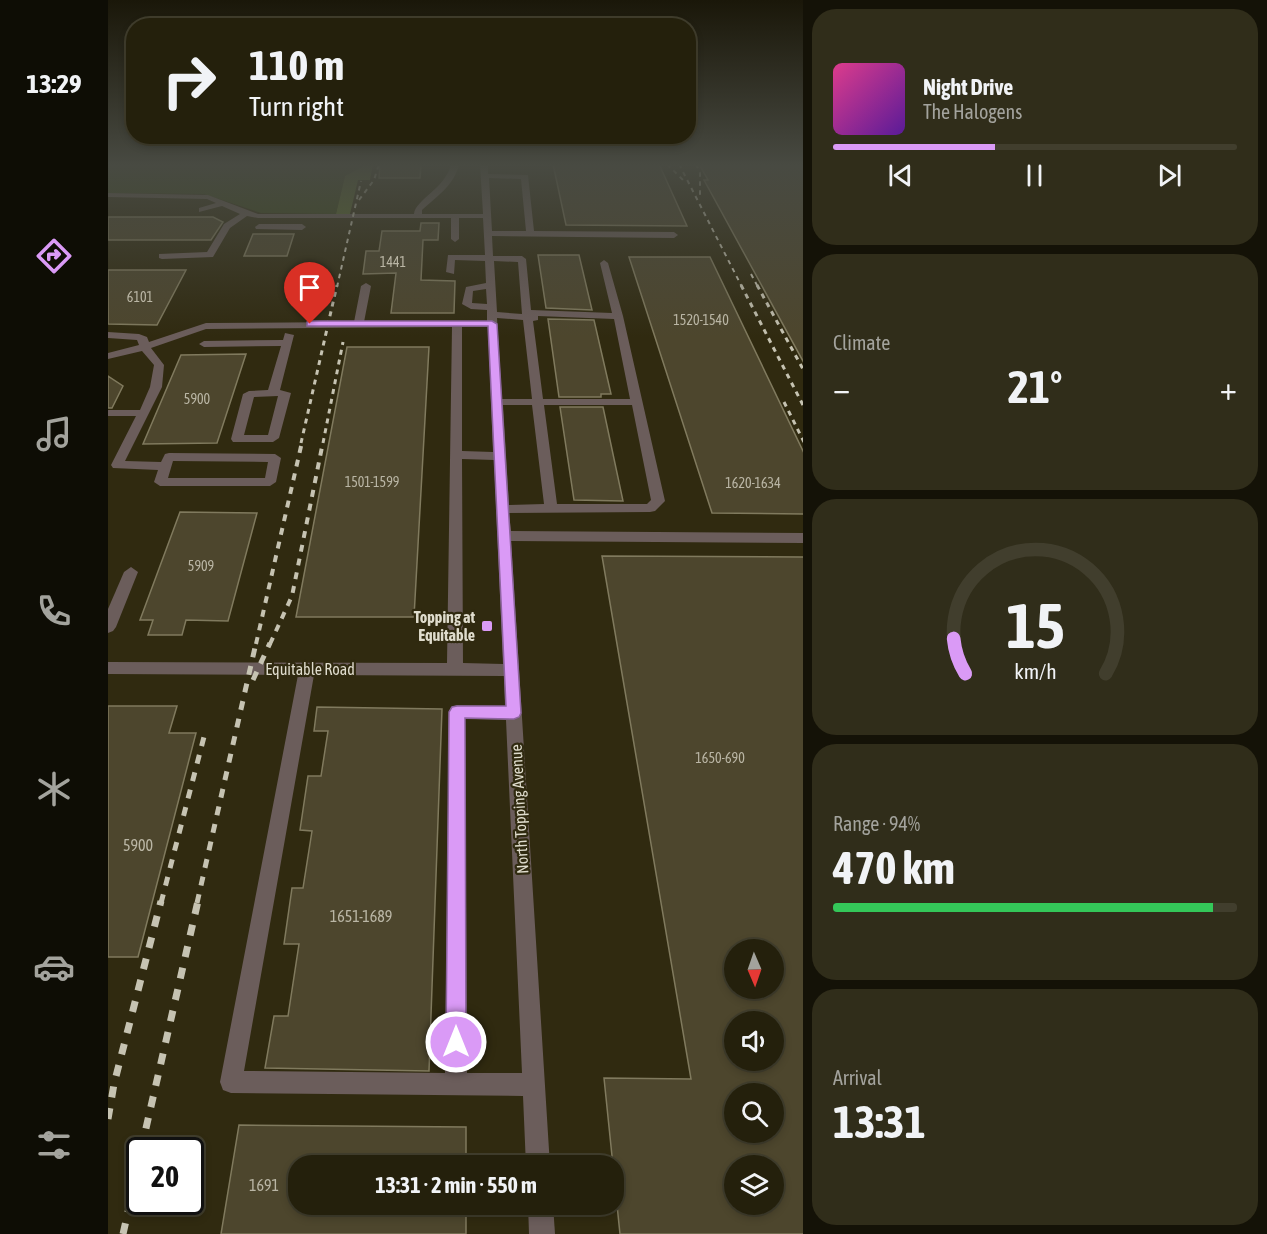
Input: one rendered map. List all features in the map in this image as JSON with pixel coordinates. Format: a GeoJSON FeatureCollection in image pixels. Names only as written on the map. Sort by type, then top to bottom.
{"type":"FeatureCollection","features":[{"type":"Feature","properties":{"kind":"street"},"geometry":{"type":"LineString","coordinates":[[162,256],[210,255],[227,226],[234,222]]}},
{"type":"Feature","properties":{"kind":"street"},"geometry":{"type":"LineString","coordinates":[[308,222],[320,223]]}},
{"type":"Feature","properties":{"kind":"street"},"geometry":{"type":"LineString","coordinates":[[260,227],[340,222]]}},
{"type":"Feature","properties":{"kind":"street"},"geometry":{"type":"LineString","coordinates":[[454,239],[455,222]]}},
{"type":"Feature","properties":{"kind":"street","name":"North Topping Avenue"},"geometry":{"type":"LineString","coordinates":[[487,222],[537,1155]]}},
{"type":"Feature","properties":{"kind":"street"},"geometry":{"type":"LineString","coordinates":[[529,222],[530,233]]}},
{"type":"Feature","properties":{"kind":"street"},"geometry":{"type":"LineString","coordinates":[[487,233],[674,235]]}},
{"type":"Feature","properties":{"kind":"street"},"geometry":{"type":"LineString","coordinates":[[451,272],[451,257],[522,259],[551,510]]}},
{"type":"Feature","properties":{"kind":"street"},"geometry":{"type":"LineString","coordinates":[[503,509],[650,508],[658,501],[618,316],[604,263]]}},
{"type":"Feature","properties":{"kind":"street"},"geometry":{"type":"LineString","coordinates":[[490,285],[469,288],[467,304],[492,316]]}},
{"type":"Feature","properties":{"kind":"street"},"geometry":{"type":"LineString","coordinates":[[359,324],[366,286]]}},
{"type":"Feature","properties":{"kind":"street"},"geometry":{"type":"LineString","coordinates":[[108,356],[145,348],[174,334],[206,326],[457,324],[492,316],[554,318],[618,316]]}},
{"type":"Feature","properties":{"kind":"street"},"geometry":{"type":"LineString","coordinates":[[273,393],[292,324]]}},
{"type":"Feature","properties":{"kind":"street"},"geometry":{"type":"LineString","coordinates":[[455,669],[457,324]]}},
{"type":"Feature","properties":{"kind":"street"},"geometry":{"type":"LineString","coordinates":[[108,334],[143,339],[145,348],[159,365],[156,387],[117,465],[165,466]]}},
{"type":"Feature","properties":{"kind":"street"},"geometry":{"type":"LineString","coordinates":[[204,344],[287,344]]}},
{"type":"Feature","properties":{"kind":"street"},"geometry":{"type":"LineString","coordinates":[[273,393],[285,393],[273,438],[237,439],[249,394],[273,393]]}},
{"type":"Feature","properties":{"kind":"street"},"geometry":{"type":"LineString","coordinates":[[497,402],[637,402]]}},
{"type":"Feature","properties":{"kind":"street"},"geometry":{"type":"LineString","coordinates":[[108,412],[144,413]]}},
{"type":"Feature","properties":{"kind":"street"},"geometry":{"type":"LineString","coordinates":[[456,455],[500,456]]}},
{"type":"Feature","properties":{"kind":"street"},"geometry":{"type":"LineString","coordinates":[[169,457],[275,458],[270,482],[159,482],[165,466],[169,457]]}},
{"type":"Feature","properties":{"kind":"street"},"geometry":{"type":"LineString","coordinates":[[504,536],[803,538]]}},
{"type":"Feature","properties":{"kind":"street"},"geometry":{"type":"LineString","coordinates":[[108,627],[131,572]]}},
{"type":"Feature","properties":{"kind":"street","name":"Equitable Road"},"geometry":{"type":"LineString","coordinates":[[108,668],[511,670]]}},
{"type":"Feature","properties":{"kind":"street"},"geometry":{"type":"LineString","coordinates":[[307,669],[231,1082],[534,1084]]}},
{"type":"Feature","properties":{"kind":"street"},"geometry":{"type":"LineString","coordinates":[[456,1085],[457,712],[514,713]]}},
{"type":"Feature","properties":{"kind":"street"},"geometry":{"type":"LineString","coordinates":[[541,1215],[542,1234]]}},
{"type":"Feature","properties":{"kind":"building"},"geometry":{"type":"Polygon","coordinates":[[[108,222],[223,222],[211,240],[108,240],[108,222]]]}},
{"type":"Feature","properties":{"kind":"building"},"geometry":{"type":"Polygon","coordinates":[[[565,222],[685,222],[687,226],[566,225],[565,222]]]}},
{"type":"Feature","properties":{"kind":"building"},"geometry":{"type":"Polygon","coordinates":[[[727,222],[803,222],[803,361],[727,222]]]}},
{"type":"Feature","properties":{"kind":"building"},"geometry":{"type":"Polygon","coordinates":[[[421,223],[439,223],[438,240],[423,240],[421,280],[455,281],[454,313],[391,313],[396,273],[363,274],[366,251],[379,251],[382,231],[420,231],[421,223]]]}},
{"type":"Feature","properties":{"kind":"building"},"geometry":{"type":"Polygon","coordinates":[[[253,234],[294,234],[287,256],[244,256],[253,234]]]}},
{"type":"Feature","properties":{"kind":"building"},"geometry":{"type":"Polygon","coordinates":[[[538,255],[579,255],[592,310],[546,308],[538,255]]]}},
{"type":"Feature","properties":{"kind":"building"},"geometry":{"type":"Polygon","coordinates":[[[629,257],[710,257],[803,451],[803,514],[712,513],[629,257]]]}},
{"type":"Feature","properties":{"kind":"building"},"geometry":{"type":"Polygon","coordinates":[[[108,270],[186,270],[157,325],[108,324],[108,270]]]}},
{"type":"Feature","properties":{"kind":"building"},"geometry":{"type":"Polygon","coordinates":[[[548,319],[594,320],[611,394],[601,394],[601,397],[559,397],[548,319]]]}},
{"type":"Feature","properties":{"kind":"building"},"geometry":{"type":"Polygon","coordinates":[[[347,347],[429,347],[414,617],[296,617],[347,347]]]}},
{"type":"Feature","properties":{"kind":"building"},"geometry":{"type":"Polygon","coordinates":[[[246,354],[217,443],[143,444],[181,355],[246,354]]]}},
{"type":"Feature","properties":{"kind":"building"},"geometry":{"type":"Polygon","coordinates":[[[108,376],[123,386],[112,408],[108,408],[108,376]]]}},
{"type":"Feature","properties":{"kind":"building"},"geometry":{"type":"Polygon","coordinates":[[[560,407],[603,407],[623,501],[574,500],[560,407]]]}},
{"type":"Feature","properties":{"kind":"building"},"geometry":{"type":"Polygon","coordinates":[[[180,512],[257,513],[228,621],[186,620],[182,635],[148,635],[153,620],[140,620],[180,512]]]}},
{"type":"Feature","properties":{"kind":"building"},"geometry":{"type":"Polygon","coordinates":[[[602,556],[803,557],[803,1234],[620,1234],[618,1215],[624,1215],[624,1155],[612,1155],[604,1078],[691,1079],[602,556]]]}},
{"type":"Feature","properties":{"kind":"building"},"geometry":{"type":"Polygon","coordinates":[[[108,706],[177,706],[169,733],[196,733],[138,957],[108,957],[108,706]]]}},
{"type":"Feature","properties":{"kind":"building"},"geometry":{"type":"Polygon","coordinates":[[[317,707],[442,709],[429,1071],[265,1068],[274,1016],[288,1016],[299,944],[284,944],[292,888],[303,888],[312,831],[300,830],[308,776],[321,776],[328,731],[314,731],[317,707]]]}},
{"type":"Feature","properties":{"kind":"building"},"geometry":{"type":"Polygon","coordinates":[[[239,1125],[466,1127],[466,1155],[288,1155],[288,1215],[466,1215],[466,1234],[221,1234],[239,1125]]]}},
{"type":"Feature","properties":{"kind":"railway"},"geometry":{"type":"LineString","coordinates":[[337,287],[352,222]]}},
{"type":"Feature","properties":{"kind":"railway"},"geometry":{"type":"LineString","coordinates":[[708,222],[742,287]]}},
{"type":"Feature","properties":{"kind":"railway"},"geometry":{"type":"LineString","coordinates":[[751,274],[758,287]]}},
{"type":"Feature","properties":{"kind":"railway"},"geometry":{"type":"LineString","coordinates":[[301,443],[337,285]]}},
{"type":"Feature","properties":{"kind":"railway"},"geometry":{"type":"LineString","coordinates":[[741,285],[803,405]]}},
{"type":"Feature","properties":{"kind":"railway"},"geometry":{"type":"LineString","coordinates":[[757,285],[803,369]]}},
{"type":"Feature","properties":{"kind":"railway"},"geometry":{"type":"LineString","coordinates":[[323,443],[343,342]]}},
{"type":"Feature","properties":{"kind":"railway"},"geometry":{"type":"LineString","coordinates":[[784,402],[803,440]]}},
{"type":"Feature","properties":{"kind":"railway"},"geometry":{"type":"LineString","coordinates":[[256,644],[302,442]]}},
{"type":"Feature","properties":{"kind":"railway"},"geometry":{"type":"LineString","coordinates":[[270,644],[292,596],[323,442]]}},
{"type":"Feature","properties":{"kind":"railway"},"geometry":{"type":"LineString","coordinates":[[197,903],[256,643]]}},
{"type":"Feature","properties":{"kind":"railway"},"geometry":{"type":"LineString","coordinates":[[253,680],[270,643]]}},
{"type":"Feature","properties":{"kind":"railway"},"geometry":{"type":"LineString","coordinates":[[161,903],[205,733]]}},
{"type":"Feature","properties":{"kind":"railway"},"geometry":{"type":"LineString","coordinates":[[108,1119],[114,1084],[161,901]]}},
{"type":"Feature","properties":{"kind":"railway"},"geometry":{"type":"LineString","coordinates":[[144,1137],[198,901]]}},
{"type":"Feature","properties":{"kind":"railway"},"geometry":{"type":"LineString","coordinates":[[123,1234],[127,1215]]}},
{"type":"Feature","properties":{"kind":"place","name":"Topping at Equitable"},"geometry":{"type":"Point","coordinates":[487,626]}},
{"type":"Feature","properties":{"kind":"route"},"geometry":{"type":"LineString","coordinates":[[310,324],[492,324],[514,713],[457,712],[456,1042]]}}]}
